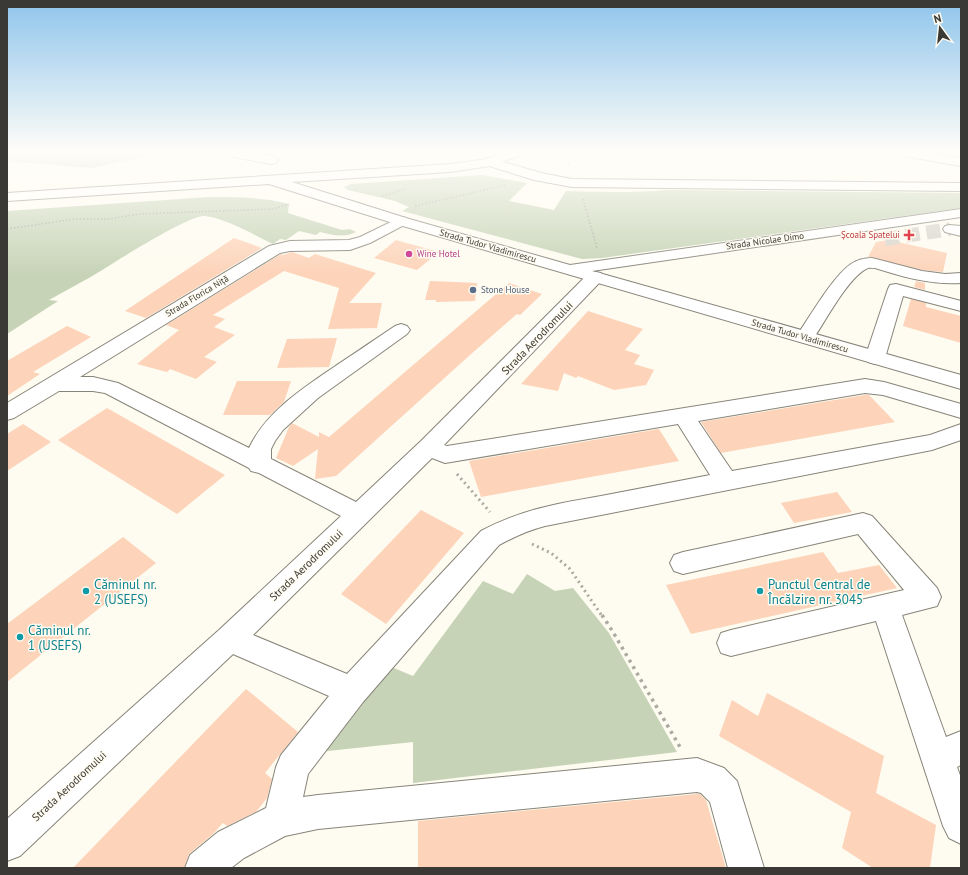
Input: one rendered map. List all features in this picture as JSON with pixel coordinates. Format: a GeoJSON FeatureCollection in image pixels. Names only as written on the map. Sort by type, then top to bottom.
{"type":"FeatureCollection","features":[{"type":"Feature","properties":{"kind":"main road","name":"Strada Tudor Vladimirescu"},"geometry":{"type":"LineString","coordinates":[[7,197],[56,194]]}},
{"type":"Feature","properties":{"kind":"main road","name":"Strada Tudor Vladimirescu"},"geometry":{"type":"LineString","coordinates":[[315,194],[401,221],[569,269],[598,271],[805,337],[961,382]]}},
{"type":"Feature","properties":{"kind":"main road","name":"Strada Nicolae Dimo"},"geometry":{"type":"LineString","coordinates":[[598,271],[961,213]]}},
{"type":"Feature","properties":{"kind":"main road","name":"Strada Florica Niță"},"geometry":{"type":"LineString","coordinates":[[7,413],[276,249],[290,246],[350,245],[366,240],[401,221]]}},
{"type":"Feature","properties":{"kind":"main road"},"geometry":{"type":"LineString","coordinates":[[805,337],[851,272],[869,262],[918,276],[944,279],[961,278]]}},
{"type":"Feature","properties":{"kind":"main road","name":"Strada Aerodromului"},"geometry":{"type":"LineString","coordinates":[[7,843],[229,639],[429,447],[598,271]]}},
{"type":"Feature","properties":{"kind":"main road"},"geometry":{"type":"LineString","coordinates":[[875,358],[896,289],[961,306]]}},
{"type":"Feature","properties":{"kind":"main road"},"geometry":{"type":"LineString","coordinates":[[260,464],[260,449],[265,438],[275,425],[311,393],[401,330]]}},
{"type":"Feature","properties":{"kind":"main road"},"geometry":{"type":"LineString","coordinates":[[54,384],[93,384],[111,388],[359,514]]}},
{"type":"Feature","properties":{"kind":"main road"},"geometry":{"type":"LineString","coordinates":[[429,447],[445,455],[865,386],[884,389],[961,411]]}},
{"type":"Feature","properties":{"kind":"main road"},"geometry":{"type":"LineString","coordinates":[[684,416],[726,481]]}},
{"type":"Feature","properties":{"kind":"main road"},"geometry":{"type":"LineString","coordinates":[[281,819],[293,767],[352,692],[490,538],[504,529],[545,516],[932,442],[961,432]]}},
{"type":"Feature","properties":{"kind":"main road"},"geometry":{"type":"LineString","coordinates":[[683,563],[863,523],[927,597],[731,643]]}},
{"type":"Feature","properties":{"kind":"main road"},"geometry":{"type":"LineString","coordinates":[[885,608],[949,754],[961,826]]}},
{"type":"Feature","properties":{"kind":"main road"},"geometry":{"type":"LineString","coordinates":[[229,639],[352,692]]}},
{"type":"Feature","properties":{"kind":"main road"},"geometry":{"type":"LineString","coordinates":[[203,868],[231,845],[281,819],[318,812],[697,775],[712,780],[725,793],[746,868]]}},
{"type":"Feature","properties":{"kind":"path"},"geometry":{"type":"LineString","coordinates":[[414,207],[469,194]]}},
{"type":"Feature","properties":{"kind":"path"},"geometry":{"type":"LineString","coordinates":[[581,194],[598,271]]}},
{"type":"Feature","properties":{"kind":"path"},"geometry":{"type":"LineString","coordinates":[[7,229],[75,219],[108,219],[140,214],[273,209],[289,204]]}},
{"type":"Feature","properties":{"kind":"path"},"geometry":{"type":"LineString","coordinates":[[454,471],[504,529],[551,553],[570,569],[613,632],[697,775]]}},
{"type":"Feature","properties":{"kind":"green space"},"geometry":{"type":"Polygon","coordinates":[[[364,194],[516,194],[509,201],[554,210],[564,194],[961,194],[961,208],[602,258],[582,259],[402,211],[409,207],[395,201],[364,194]]]}},
{"type":"Feature","properties":{"kind":"green space"},"geometry":{"type":"Polygon","coordinates":[[[209,197],[239,197],[289,204],[288,213],[342,230],[350,229],[356,232],[347,235],[334,235],[320,232],[316,235],[299,231],[286,240],[280,239],[273,244],[240,227],[222,220],[205,216],[196,218],[182,223],[49,300],[58,301],[7,334],[7,211],[209,197]]]}},
{"type":"Feature","properties":{"kind":"green space"},"geometry":{"type":"Polygon","coordinates":[[[527,574],[555,591],[573,588],[609,633],[677,752],[413,783],[413,742],[318,752],[389,666],[413,676],[483,581],[513,594],[527,574]]]}},
{"type":"Feature","properties":{"kind":"building"},"geometry":{"type":"Polygon","coordinates":[[[234,238],[262,248],[146,318],[125,311],[234,238]]]}},
{"type":"Feature","properties":{"kind":"building"},"geometry":{"type":"Polygon","coordinates":[[[396,240],[439,252],[417,270],[374,258],[396,240]]]}},
{"type":"Feature","properties":{"kind":"building"},"geometry":{"type":"Polygon","coordinates":[[[889,240],[947,253],[943,272],[922,270],[868,257],[876,242],[889,240]]]}},
{"type":"Feature","properties":{"kind":"building"},"geometry":{"type":"Polygon","coordinates":[[[292,252],[309,258],[315,254],[376,273],[349,303],[382,303],[377,328],[328,329],[339,288],[284,271],[213,315],[225,319],[214,327],[235,335],[204,357],[217,362],[196,379],[170,369],[167,372],[137,364],[179,330],[166,325],[281,254],[283,255],[292,252]]]}},
{"type":"Feature","properties":{"kind":"building"},"geometry":{"type":"Polygon","coordinates":[[[430,281],[477,283],[475,301],[436,302],[436,300],[425,300],[430,281]]]}},
{"type":"Feature","properties":{"kind":"building"},"geometry":{"type":"Polygon","coordinates":[[[916,281],[925,283],[925,290],[914,287],[916,281]]]}},
{"type":"Feature","properties":{"kind":"building"},"geometry":{"type":"Polygon","coordinates":[[[509,283],[542,294],[520,315],[517,314],[470,355],[336,476],[315,479],[318,449],[293,466],[276,458],[292,423],[319,437],[319,432],[329,437],[509,283]]]}},
{"type":"Feature","properties":{"kind":"building"},"geometry":{"type":"Polygon","coordinates":[[[911,299],[926,303],[926,307],[961,316],[961,343],[903,326],[911,299]]]}},
{"type":"Feature","properties":{"kind":"building"},"geometry":{"type":"Polygon","coordinates":[[[588,311],[643,329],[625,350],[640,355],[634,364],[654,370],[646,385],[614,390],[578,376],[576,378],[564,373],[558,391],[521,384],[588,311]]]}},
{"type":"Feature","properties":{"kind":"building"},"geometry":{"type":"Polygon","coordinates":[[[67,326],[91,337],[33,372],[40,374],[7,396],[7,361],[67,326]]]}},
{"type":"Feature","properties":{"kind":"building"},"geometry":{"type":"Polygon","coordinates":[[[337,338],[329,367],[277,368],[287,339],[337,338]]]}},
{"type":"Feature","properties":{"kind":"building"},"geometry":{"type":"Polygon","coordinates":[[[237,381],[291,381],[284,402],[270,415],[223,415],[237,381]]]}},
{"type":"Feature","properties":{"kind":"building"},"geometry":{"type":"Polygon","coordinates":[[[869,395],[895,422],[721,453],[701,422],[869,395]]]}},
{"type":"Feature","properties":{"kind":"building"},"geometry":{"type":"Polygon","coordinates":[[[107,408],[225,475],[177,514],[58,440],[107,408]]]}},
{"type":"Feature","properties":{"kind":"building"},"geometry":{"type":"Polygon","coordinates":[[[23,424],[51,442],[7,471],[7,434],[23,424]]]}},
{"type":"Feature","properties":{"kind":"building"},"geometry":{"type":"Polygon","coordinates":[[[659,429],[679,461],[481,497],[469,461],[659,429]]]}},
{"type":"Feature","properties":{"kind":"building"},"geometry":{"type":"Polygon","coordinates":[[[837,492],[852,512],[794,523],[781,503],[837,492]]]}},
{"type":"Feature","properties":{"kind":"building"},"geometry":{"type":"Polygon","coordinates":[[[421,510],[464,533],[386,624],[341,594],[421,510]]]}},
{"type":"Feature","properties":{"kind":"building","name":"Căminul nr. 2 (USEFS)"},"geometry":{"type":"Polygon","coordinates":[[[123,537],[156,563],[7,682],[7,624],[123,537]]]}},
{"type":"Feature","properties":{"kind":"building","name":"Punctul Central de Încălzire nr. 3045"},"geometry":{"type":"Polygon","coordinates":[[[823,552],[838,573],[879,565],[897,588],[691,634],[666,585],[823,552]]]}},
{"type":"Feature","properties":{"kind":"building"},"geometry":{"type":"Polygon","coordinates":[[[246,689],[298,732],[265,773],[272,779],[267,798],[256,812],[227,826],[223,823],[213,834],[189,854],[184,868],[73,868],[246,689]]]}},
{"type":"Feature","properties":{"kind":"building"},"geometry":{"type":"Polygon","coordinates":[[[767,693],[884,756],[876,793],[936,825],[930,868],[873,868],[842,848],[851,812],[719,736],[732,700],[758,716],[767,693]]]}},
{"type":"Feature","properties":{"kind":"building"},"geometry":{"type":"Polygon","coordinates":[[[700,794],[706,800],[726,868],[418,868],[418,821],[700,794]]]}},
{"type":"Feature","properties":{"kind":"tunnel"},"geometry":{"type":"LineString","coordinates":[[885,239],[950,229]]}},
{"type":"Feature","properties":{"kind":"place","name":"Școala Spatelui"},"geometry":{"type":"Point","coordinates":[909,235]}},
{"type":"Feature","properties":{"kind":"place","name":"Wine Hotel"},"geometry":{"type":"Point","coordinates":[409,254]}},
{"type":"Feature","properties":{"kind":"place","name":"Stone House"},"geometry":{"type":"Point","coordinates":[473,290]}},
{"type":"Feature","properties":{"kind":"place","name":"Căminul nr. 2 (USEFS)"},"geometry":{"type":"Point","coordinates":[86,591]}},
{"type":"Feature","properties":{"kind":"place","name":"Punctul Central de Încălzire nr. 3045"},"geometry":{"type":"Point","coordinates":[760,591]}},
{"type":"Feature","properties":{"kind":"place","name":"Căminul nr. 1 (USEFS)"},"geometry":{"type":"Point","coordinates":[20,637]}}]}
